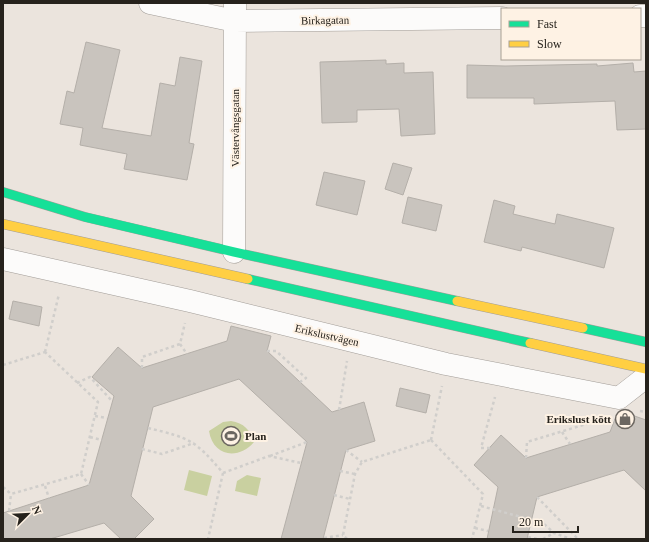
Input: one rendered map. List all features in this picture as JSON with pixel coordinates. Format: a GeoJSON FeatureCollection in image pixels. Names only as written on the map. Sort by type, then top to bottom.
{"type":"FeatureCollection","features":[{"type":"Feature","properties":{"kind":"street","name":"Birkagatan"},"geometry":{"type":"LineString","coordinates":[[150,3],[235,12],[501,18]]}},
{"type":"Feature","properties":{"kind":"street","name":"Västervångsgatan"},"geometry":{"type":"LineString","coordinates":[[234,252],[235,12]]}},
{"type":"Feature","properties":{"kind":"street"},"geometry":{"type":"LineString","coordinates":[[3,192],[85,217],[234,252],[646,342]]}},
{"type":"Feature","properties":{"kind":"street"},"geometry":{"type":"LineString","coordinates":[[3,224],[646,369]]}},
{"type":"Feature","properties":{"kind":"street","name":"Erikslustvägen"},"geometry":{"type":"LineString","coordinates":[[3,259],[63,274],[190,301],[446,364],[619,398],[646,377]]}},
{"type":"Feature","properties":{"kind":"path"},"geometry":{"type":"LineString","coordinates":[[45,352],[63,274]]}},
{"type":"Feature","properties":{"kind":"path"},"geometry":{"type":"LineString","coordinates":[[187,354],[180,344],[190,301]]}},
{"type":"Feature","properties":{"kind":"path"},"geometry":{"type":"LineString","coordinates":[[142,368],[142,357],[180,344]]}},
{"type":"Feature","properties":{"kind":"path"},"geometry":{"type":"LineString","coordinates":[[267,351],[276,351],[306,378],[300,382]]}},
{"type":"Feature","properties":{"kind":"path"},"geometry":{"type":"LineString","coordinates":[[3,365],[45,352]]}},
{"type":"Feature","properties":{"kind":"path"},"geometry":{"type":"LineString","coordinates":[[45,352],[98,402],[81,474],[89,485]]}},
{"type":"Feature","properties":{"kind":"path"},"geometry":{"type":"LineString","coordinates":[[431,440],[446,364]]}},
{"type":"Feature","properties":{"kind":"path"},"geometry":{"type":"LineString","coordinates":[[490,448],[481,448],[500,375]]}},
{"type":"Feature","properties":{"kind":"path"},"geometry":{"type":"LineString","coordinates":[[77,383],[90,377],[112,401]]}},
{"type":"Feature","properties":{"kind":"path"},"geometry":{"type":"LineString","coordinates":[[339,410],[341,386]]}},
{"type":"Feature","properties":{"kind":"path"},"geometry":{"type":"LineString","coordinates":[[526,458],[527,442],[596,421],[606,395]]}},
{"type":"Feature","properties":{"kind":"path"},"geometry":{"type":"LineString","coordinates":[[95,416],[107,418]]}},
{"type":"Feature","properties":{"kind":"path"},"geometry":{"type":"LineString","coordinates":[[148,428],[179,436],[195,443],[223,473]]}},
{"type":"Feature","properties":{"kind":"path"},"geometry":{"type":"LineString","coordinates":[[562,432],[570,444]]}},
{"type":"Feature","properties":{"kind":"path"},"geometry":{"type":"LineString","coordinates":[[90,437],[102,440]]}},
{"type":"Feature","properties":{"kind":"path"},"geometry":{"type":"LineString","coordinates":[[347,539],[344,535],[354,474],[362,462],[431,440]]}},
{"type":"Feature","properties":{"kind":"path"},"geometry":{"type":"LineString","coordinates":[[431,440],[484,494],[472,539]]}},
{"type":"Feature","properties":{"kind":"path"},"geometry":{"type":"LineString","coordinates":[[223,473],[307,442]]}},
{"type":"Feature","properties":{"kind":"path"},"geometry":{"type":"LineString","coordinates":[[142,449],[162,454],[195,443]]}},
{"type":"Feature","properties":{"kind":"path"},"geometry":{"type":"LineString","coordinates":[[346,450],[362,462]]}},
{"type":"Feature","properties":{"kind":"path"},"geometry":{"type":"LineString","coordinates":[[270,456],[301,463]]}},
{"type":"Feature","properties":{"kind":"path"},"geometry":{"type":"LineString","coordinates":[[340,471],[354,474]]}},
{"type":"Feature","properties":{"kind":"path"},"geometry":{"type":"LineString","coordinates":[[208,539],[223,473]]}},
{"type":"Feature","properties":{"kind":"path"},"geometry":{"type":"LineString","coordinates":[[11,494],[45,486],[81,474]]}},
{"type":"Feature","properties":{"kind":"path"},"geometry":{"type":"LineString","coordinates":[[45,486],[49,498]]}},
{"type":"Feature","properties":{"kind":"path"},"geometry":{"type":"LineString","coordinates":[[3,488],[11,494]]}},
{"type":"Feature","properties":{"kind":"path"},"geometry":{"type":"LineString","coordinates":[[9,511],[11,494]]}},
{"type":"Feature","properties":{"kind":"path"},"geometry":{"type":"LineString","coordinates":[[334,495],[350,499]]}},
{"type":"Feature","properties":{"kind":"path"},"geometry":{"type":"LineString","coordinates":[[537,497],[578,539]]}},
{"type":"Feature","properties":{"kind":"path"},"geometry":{"type":"LineString","coordinates":[[481,506],[543,523],[554,533],[571,539]]}},
{"type":"Feature","properties":{"kind":"path"},"geometry":{"type":"LineString","coordinates":[[475,528],[488,531]]}},
{"type":"Feature","properties":{"kind":"path"},"geometry":{"type":"LineString","coordinates":[[543,539],[554,533]]}},
{"type":"Feature","properties":{"kind":"path"},"geometry":{"type":"LineString","coordinates":[[324,538],[344,535]]}},
{"type":"Feature","properties":{"kind":"path"},"geometry":{"type":"LineString","coordinates":[[528,537],[537,539]]}},
{"type":"Feature","properties":{"kind":"green space","name":"Plan"},"geometry":{"type":"Polygon","coordinates":[[[231,421],[243,425],[251,434],[254,442],[241,452],[227,453],[221,451],[211,440],[209,431],[223,422],[231,421]]]}},
{"type":"Feature","properties":{"kind":"green space"},"geometry":{"type":"Polygon","coordinates":[[[189,470],[212,476],[207,496],[184,490],[189,470]]]}},
{"type":"Feature","properties":{"kind":"green space"},"geometry":{"type":"Polygon","coordinates":[[[247,475],[261,478],[257,496],[235,491],[237,481],[247,475]]]}},
{"type":"Feature","properties":{"kind":"building"},"geometry":{"type":"Polygon","coordinates":[[[86,42],[120,50],[102,128],[151,136],[160,83],[175,86],[180,57],[202,61],[189,143],[194,144],[187,180],[124,169],[127,154],[80,145],[83,128],[60,124],[67,91],[74,93],[86,42]]]}},
{"type":"Feature","properties":{"kind":"building"},"geometry":{"type":"Polygon","coordinates":[[[386,60],[386,64],[404,63],[404,73],[433,72],[435,134],[401,136],[399,109],[357,110],[357,122],[322,123],[320,62],[386,60]]]}},
{"type":"Feature","properties":{"kind":"building"},"geometry":{"type":"Polygon","coordinates":[[[633,63],[634,72],[646,71],[646,129],[617,130],[615,101],[534,104],[534,98],[467,98],[467,65],[505,66],[597,64],[597,66],[633,63]]]}},
{"type":"Feature","properties":{"kind":"building"},"geometry":{"type":"Polygon","coordinates":[[[393,163],[412,168],[403,195],[385,189],[393,163]]]}},
{"type":"Feature","properties":{"kind":"building"},"geometry":{"type":"Polygon","coordinates":[[[324,172],[365,181],[357,215],[316,205],[324,172]]]}},
{"type":"Feature","properties":{"kind":"building"},"geometry":{"type":"Polygon","coordinates":[[[408,197],[442,205],[436,231],[402,223],[408,197]]]}},
{"type":"Feature","properties":{"kind":"building"},"geometry":{"type":"Polygon","coordinates":[[[494,200],[515,206],[513,214],[555,224],[557,214],[614,228],[604,268],[522,247],[521,251],[484,242],[494,200]]]}},
{"type":"Feature","properties":{"kind":"building"},"geometry":{"type":"Polygon","coordinates":[[[13,301],[42,307],[39,326],[9,319],[13,301]]]}},
{"type":"Feature","properties":{"kind":"building"},"geometry":{"type":"Polygon","coordinates":[[[231,326],[271,336],[267,351],[332,412],[364,402],[375,441],[346,450],[323,539],[281,539],[307,442],[239,379],[153,407],[131,496],[154,519],[134,539],[121,539],[104,523],[50,539],[3,539],[3,513],[89,485],[114,396],[92,377],[118,347],[142,368],[227,341],[231,326]]]}},
{"type":"Feature","properties":{"kind":"building"},"geometry":{"type":"Polygon","coordinates":[[[400,388],[430,395],[426,413],[396,406],[400,388]]]}},
{"type":"Feature","properties":{"kind":"building"},"geometry":{"type":"Polygon","coordinates":[[[623,412],[646,420],[646,491],[624,470],[537,497],[527,539],[487,539],[498,487],[474,465],[501,435],[526,458],[610,432],[615,419],[620,420],[623,412]]]}},
{"type":"Feature","properties":{"kind":"traffic: fast"},"geometry":{"type":"LineString","coordinates":[[3,192],[85,217],[234,252],[457,301]]}},
{"type":"Feature","properties":{"kind":"traffic: fast"},"geometry":{"type":"LineString","coordinates":[[248,279],[530,343]]}},
{"type":"Feature","properties":{"kind":"traffic: fast"},"geometry":{"type":"LineString","coordinates":[[583,328],[646,342]]}},
{"type":"Feature","properties":{"kind":"traffic: slow"},"geometry":{"type":"LineString","coordinates":[[3,224],[248,279]]}},
{"type":"Feature","properties":{"kind":"traffic: slow"},"geometry":{"type":"LineString","coordinates":[[457,301],[583,328]]}},
{"type":"Feature","properties":{"kind":"traffic: slow"},"geometry":{"type":"LineString","coordinates":[[530,343],[646,369]]}},
{"type":"Feature","properties":{"kind":"place","name":"Erikslust kött"},"geometry":{"type":"Point","coordinates":[625,419]}},
{"type":"Feature","properties":{"kind":"place","name":"Plan"},"geometry":{"type":"Point","coordinates":[231,436]}}]}
